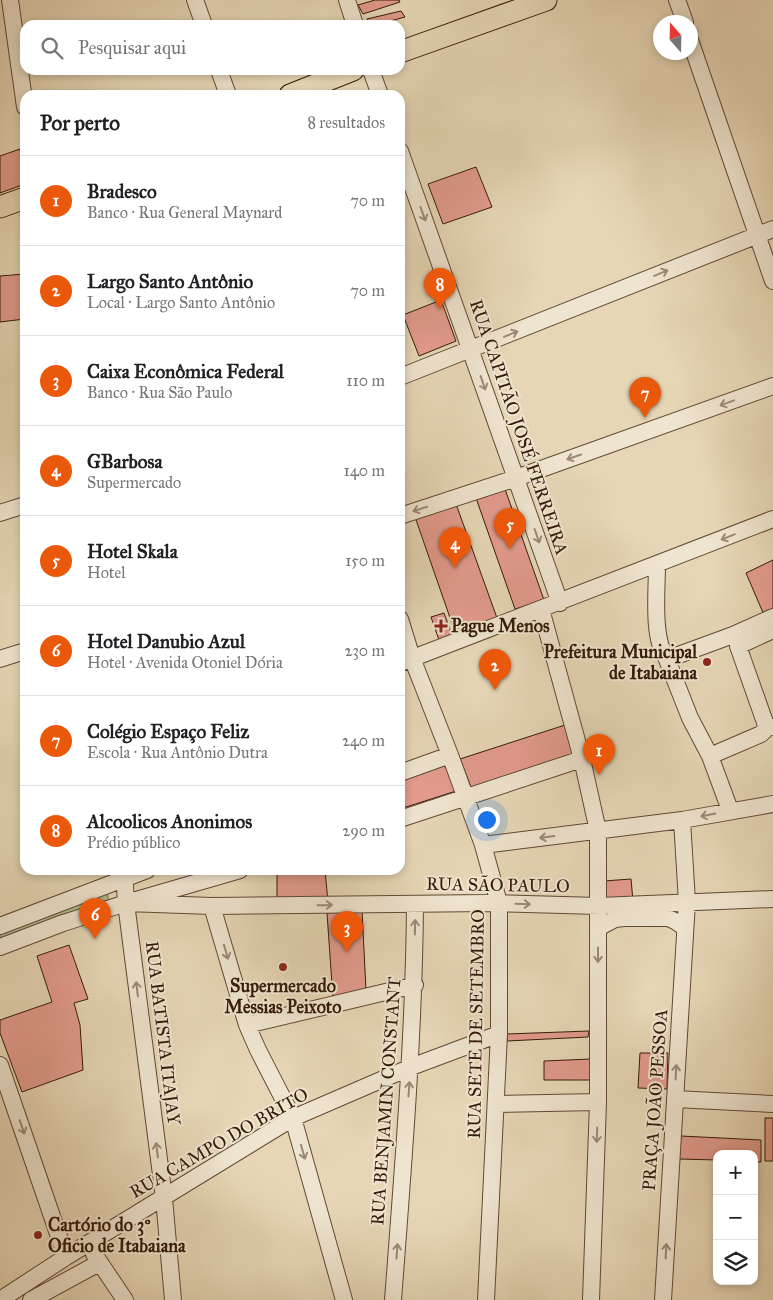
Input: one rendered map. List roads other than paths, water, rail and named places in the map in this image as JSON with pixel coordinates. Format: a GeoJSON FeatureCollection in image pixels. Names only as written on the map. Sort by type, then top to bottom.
{"type":"FeatureCollection","features":[{"type":"Feature","properties":{"kind":"main road"},"geometry":{"type":"LineString","coordinates":[[405,50],[546,0]]}},
{"type":"Feature","properties":{"kind":"main road"},"geometry":{"type":"LineString","coordinates":[[303,90],[340,75]]}},
{"type":"Feature","properties":{"kind":"main road"},"geometry":{"type":"LineString","coordinates":[[0,207],[20,200]]}},
{"type":"Feature","properties":{"kind":"street"},"geometry":{"type":"LineString","coordinates":[[10,0],[20,71]]}},
{"type":"Feature","properties":{"kind":"street"},"geometry":{"type":"LineString","coordinates":[[195,0],[202,20]]}},
{"type":"Feature","properties":{"kind":"street"},"geometry":{"type":"LineString","coordinates":[[347,0],[353,20]]}},
{"type":"Feature","properties":{"kind":"street"},"geometry":{"type":"LineString","coordinates":[[677,0],[682,15]]}},
{"type":"Feature","properties":{"kind":"street"},"geometry":{"type":"LineString","coordinates":[[697,60],[773,281]]}},
{"type":"Feature","properties":{"kind":"street"},"geometry":{"type":"LineString","coordinates":[[21,75],[23,90]]}},
{"type":"Feature","properties":{"kind":"street"},"geometry":{"type":"LineString","coordinates":[[221,75],[226,90]]}},
{"type":"Feature","properties":{"kind":"street"},"geometry":{"type":"LineString","coordinates":[[373,75],[378,90]]}},
{"type":"Feature","properties":{"kind":"street","name":"RUA CAPITÃO JOSÉ FERREIRA"},"geometry":{"type":"LineString","coordinates":[[405,165],[560,602]]}},
{"type":"Feature","properties":{"kind":"street"},"geometry":{"type":"LineString","coordinates":[[405,375],[773,229]]}},
{"type":"Feature","properties":{"kind":"street"},"geometry":{"type":"LineString","coordinates":[[405,514],[516,478],[773,386]]}},
{"type":"Feature","properties":{"kind":"street"},"geometry":{"type":"LineString","coordinates":[[0,514],[20,507]]}},
{"type":"Feature","properties":{"kind":"street"},"geometry":{"type":"LineString","coordinates":[[406,661],[773,519]]}},
{"type":"Feature","properties":{"kind":"street"},"geometry":{"type":"LineString","coordinates":[[657,565],[658,631],[662,652],[670,657],[690,718],[710,756],[730,810]]}},
{"type":"Feature","properties":{"kind":"street"},"geometry":{"type":"LineString","coordinates":[[541,609],[582,759],[598,831],[598,1102],[591,1300]]}},
{"type":"Feature","properties":{"kind":"street"},"geometry":{"type":"LineString","coordinates":[[732,639],[773,617]]}},
{"type":"Feature","properties":{"kind":"street"},"geometry":{"type":"LineString","coordinates":[[670,657],[732,639],[773,630]]}},
{"type":"Feature","properties":{"kind":"street"},"geometry":{"type":"LineString","coordinates":[[710,756],[768,730],[748,686],[732,639]]}},
{"type":"Feature","properties":{"kind":"street"},"geometry":{"type":"LineString","coordinates":[[0,659],[20,652]]}},
{"type":"Feature","properties":{"kind":"street","name":"RUA SETE DE SETEMBRO"},"geometry":{"type":"LineString","coordinates":[[406,661],[450,755],[482,845],[498,903],[499,1034],[486,1300]]}},
{"type":"Feature","properties":{"kind":"street"},"geometry":{"type":"LineString","coordinates":[[405,771],[450,755]]}},
{"type":"Feature","properties":{"kind":"street"},"geometry":{"type":"LineString","coordinates":[[405,817],[582,759]]}},
{"type":"Feature","properties":{"kind":"street"},"geometry":{"type":"LineString","coordinates":[[482,845],[682,820],[730,810],[773,804]]}},
{"type":"Feature","properties":{"kind":"street","name":"PRAÇA JOÃO PESSOA"},"geometry":{"type":"LineString","coordinates":[[663,1300],[687,902],[682,820]]}},
{"type":"Feature","properties":{"kind":"street"},"geometry":{"type":"LineString","coordinates":[[0,926],[122,875]]}},
{"type":"Feature","properties":{"kind":"street","name":"RUA BATISTA ITAJAY"},"geometry":{"type":"LineString","coordinates":[[124,875],[126,903],[164,1198],[173,1300]]}},
{"type":"Feature","properties":{"kind":"street"},"geometry":{"type":"LineString","coordinates":[[0,947],[64,923],[223,875]]}},
{"type":"Feature","properties":{"kind":"street","name":"RUA SÃO PAULO"},"geometry":{"type":"LineString","coordinates":[[126,903],[212,906],[498,903],[598,906],[773,899]]}},
{"type":"Feature","properties":{"kind":"street","name":"RUA BENJAMIN CONSTANT"},"geometry":{"type":"LineString","coordinates":[[393,1300],[415,985],[415,904]]}},
{"type":"Feature","properties":{"kind":"street"},"geometry":{"type":"LineString","coordinates":[[212,906],[247,1026],[293,1118],[344,1300]]}},
{"type":"Feature","properties":{"kind":"street"},"geometry":{"type":"LineString","coordinates":[[598,928],[615,919],[624,918],[668,918],[675,920],[685,928]]}},
{"type":"Feature","properties":{"kind":"street"},"geometry":{"type":"LineString","coordinates":[[247,1026],[415,985]]}},
{"type":"Feature","properties":{"kind":"street","name":"RUA CAMPO DO BRITO"},"geometry":{"type":"LineString","coordinates":[[0,1300],[66,1257],[293,1118],[410,1067],[499,1034]]}},
{"type":"Feature","properties":{"kind":"street"},"geometry":{"type":"LineString","coordinates":[[0,1065],[66,1257]]}},
{"type":"Feature","properties":{"kind":"street"},"geometry":{"type":"LineString","coordinates":[[675,1100],[773,1104]]}},
{"type":"Feature","properties":{"kind":"street"},"geometry":{"type":"LineString","coordinates":[[496,1104],[598,1102]]}},
{"type":"Feature","properties":{"kind":"street"},"geometry":{"type":"LineString","coordinates":[[135,1215],[154,1218],[160,1223],[166,1235]]}},
{"type":"Feature","properties":{"kind":"street"},"geometry":{"type":"LineString","coordinates":[[88,1244],[125,1300]]}},
{"type":"Feature","properties":{"kind":"street"},"geometry":{"type":"LineString","coordinates":[[31,1300],[99,1263]]}},
{"type":"Feature","properties":{"kind":"place","name":"Alcoolicos Anonimos"},"geometry":{"type":"Point","coordinates":[440,309]}},
{"type":"Feature","properties":{"kind":"place","name":"Colégio Espaço Feliz"},"geometry":{"type":"Point","coordinates":[645,418]}},
{"type":"Feature","properties":{"kind":"place","name":"Hotel Skala"},"geometry":{"type":"Point","coordinates":[510,549]}},
{"type":"Feature","properties":{"kind":"place","name":"GBarbosa"},"geometry":{"type":"Point","coordinates":[455,568]}},
{"type":"Feature","properties":{"kind":"place","name":"Pague Menos"},"geometry":{"type":"Point","coordinates":[441,626]}},
{"type":"Feature","properties":{"kind":"place","name":"Prefeitura Municipal de Itabaiana"},"geometry":{"type":"Point","coordinates":[707,662]}},
{"type":"Feature","properties":{"kind":"place","name":"Largo Santo Antônio"},"geometry":{"type":"Point","coordinates":[495,690]}},
{"type":"Feature","properties":{"kind":"place","name":"Bradesco"},"geometry":{"type":"Point","coordinates":[599,775]}},
{"type":"Feature","properties":{"kind":"place","name":"Hotel Danubio Azul"},"geometry":{"type":"Point","coordinates":[95,939]}},
{"type":"Feature","properties":{"kind":"place","name":"Caixa Econômica Federal"},"geometry":{"type":"Point","coordinates":[347,952]}},
{"type":"Feature","properties":{"kind":"place","name":"Supermercado Messias Peixoto"},"geometry":{"type":"Point","coordinates":[283,967]}},
{"type":"Feature","properties":{"kind":"place","name":"Cartório do 3º Oficio de Itabaiana"},"geometry":{"type":"Point","coordinates":[38,1235]}}]}
